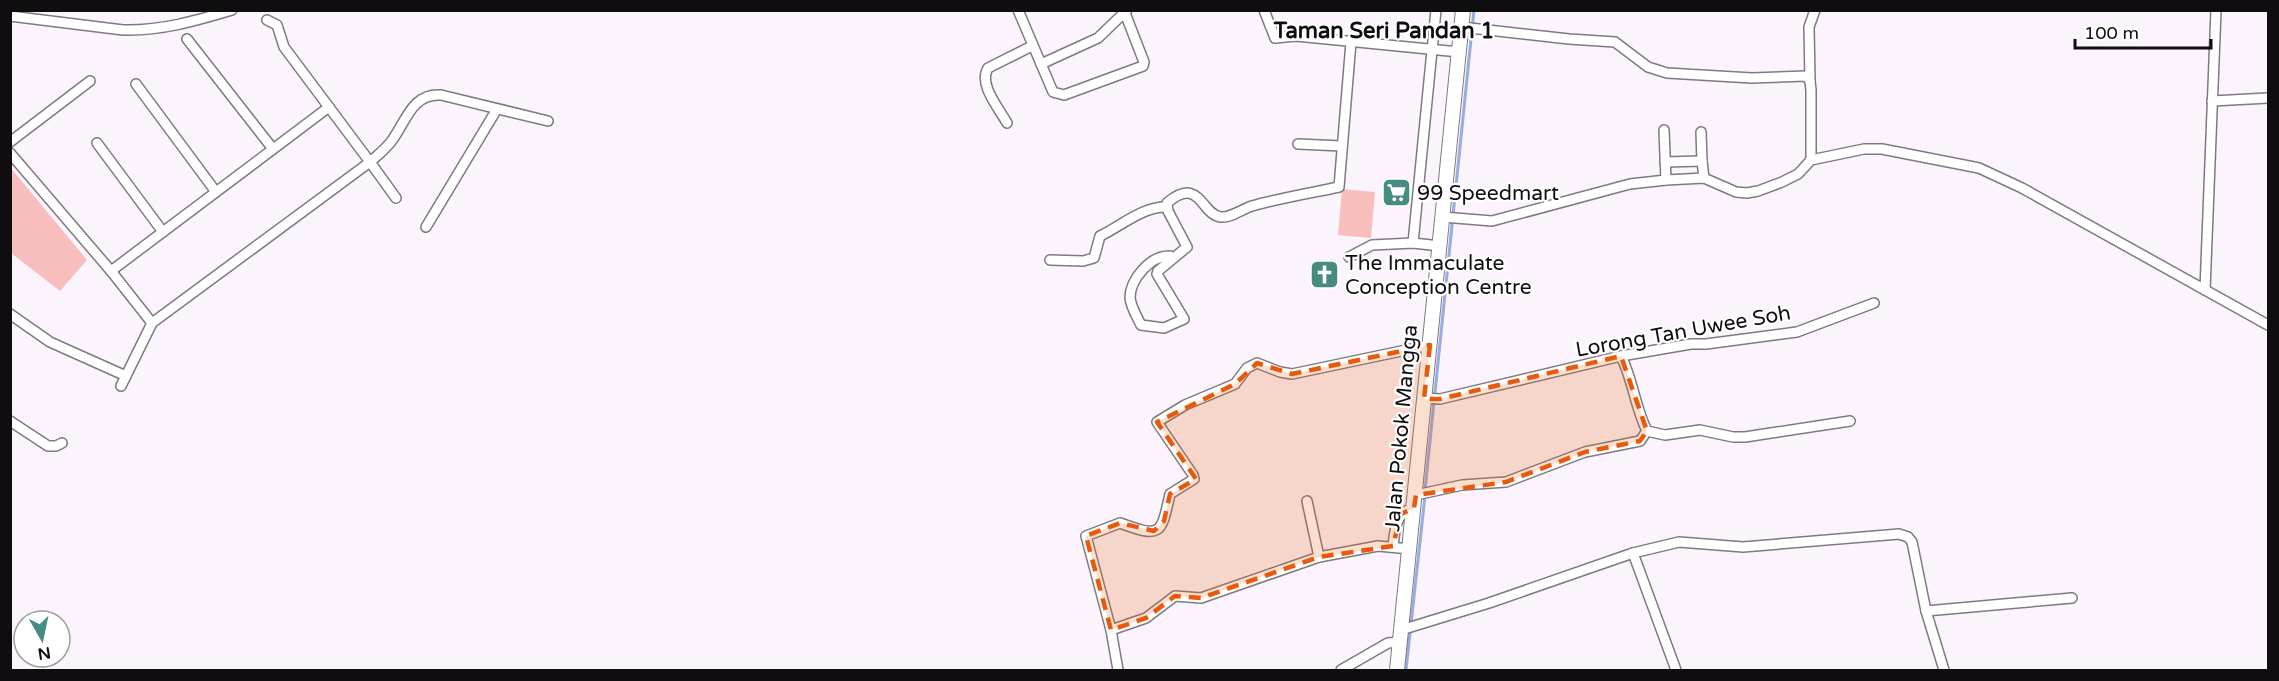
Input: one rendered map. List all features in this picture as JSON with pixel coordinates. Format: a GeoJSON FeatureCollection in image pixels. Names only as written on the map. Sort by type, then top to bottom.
{"type":"FeatureCollection","features":[{"type":"Feature","properties":{"kind":"main road","name":"Jalan Pokok Mangga"},"geometry":{"type":"LineString","coordinates":[[1397,670],[1403,634],[1410,549],[1419,498],[1431,398],[1430,345],[1440,246],[1446,217],[1458,52],[1468,28],[1463,10]]}},
{"type":"Feature","properties":{"kind":"street"},"geometry":{"type":"LineString","coordinates":[[63,22],[64,10]]}},
{"type":"Feature","properties":{"kind":"street"},"geometry":{"type":"LineString","coordinates":[[10,16],[141,31],[178,26],[232,10]]}},
{"type":"Feature","properties":{"kind":"street"},"geometry":{"type":"LineString","coordinates":[[1018,10],[1032,46],[1053,92],[1064,94],[1140,68],[1144,62],[1126,12],[1098,38],[1041,64]]}},
{"type":"Feature","properties":{"kind":"street"},"geometry":{"type":"LineString","coordinates":[[1264,10],[1275,38],[1296,36],[1458,52]]}},
{"type":"Feature","properties":{"kind":"street"},"geometry":{"type":"LineString","coordinates":[[1413,243],[1436,10]]}},
{"type":"Feature","properties":{"kind":"street"},"geometry":{"type":"LineString","coordinates":[[1811,160],[1813,131],[1809,27],[1815,10]]}},
{"type":"Feature","properties":{"kind":"street"},"geometry":{"type":"LineString","coordinates":[[2205,290],[2216,10]]}},
{"type":"Feature","properties":{"kind":"street"},"geometry":{"type":"LineString","coordinates":[[267,20],[277,25],[284,46],[396,198]]}},
{"type":"Feature","properties":{"kind":"street"},"geometry":{"type":"LineString","coordinates":[[1468,28],[1615,42],[1648,67],[1658,71],[1752,78],[1806,75],[1810,81]]}},
{"type":"Feature","properties":{"kind":"street"},"geometry":{"type":"LineString","coordinates":[[187,39],[273,149]]}},
{"type":"Feature","properties":{"kind":"street"},"geometry":{"type":"LineString","coordinates":[[1172,259],[1170,256],[1162,256],[1153,261],[1137,277],[1130,301],[1141,325],[1164,328],[1184,319],[1157,274],[1187,247],[1167,207],[1167,203],[1173,198],[1189,194],[1199,197],[1213,214],[1227,217],[1251,206],[1339,187],[1351,42]]}},
{"type":"Feature","properties":{"kind":"street"},"geometry":{"type":"LineString","coordinates":[[1007,123],[986,86],[985,74],[988,68],[1032,46]]}},
{"type":"Feature","properties":{"kind":"street"},"geometry":{"type":"LineString","coordinates":[[10,142],[90,81]]}},
{"type":"Feature","properties":{"kind":"street"},"geometry":{"type":"LineString","coordinates":[[136,84],[216,192]]}},
{"type":"Feature","properties":{"kind":"street"},"geometry":{"type":"LineString","coordinates":[[121,386],[152,323],[370,162],[387,147],[413,106],[425,96],[441,96],[548,121]]}},
{"type":"Feature","properties":{"kind":"street"},"geometry":{"type":"LineString","coordinates":[[2212,101],[2268,99]]}},
{"type":"Feature","properties":{"kind":"street"},"geometry":{"type":"LineString","coordinates":[[111,271],[329,107]]}},
{"type":"Feature","properties":{"kind":"street"},"geometry":{"type":"LineString","coordinates":[[426,227],[497,109]]}},
{"type":"Feature","properties":{"kind":"street"},"geometry":{"type":"LineString","coordinates":[[1664,130],[1666,180]]}},
{"type":"Feature","properties":{"kind":"street"},"geometry":{"type":"LineString","coordinates":[[1701,132],[1704,178]]}},
{"type":"Feature","properties":{"kind":"street"},"geometry":{"type":"LineString","coordinates":[[97,143],[163,232]]}},
{"type":"Feature","properties":{"kind":"street"},"geometry":{"type":"LineString","coordinates":[[1298,144],[1342,146]]}},
{"type":"Feature","properties":{"kind":"street"},"geometry":{"type":"LineString","coordinates":[[1446,217],[1492,221],[1630,184],[1666,180],[1704,178],[1736,192],[1758,191],[1798,174],[1811,160],[1864,149],[1882,149],[1979,168],[2022,189],[2268,325]]}},
{"type":"Feature","properties":{"kind":"street"},"geometry":{"type":"LineString","coordinates":[[10,153],[111,271],[152,323]]}},
{"type":"Feature","properties":{"kind":"street"},"geometry":{"type":"LineString","coordinates":[[1665,162],[1702,160]]}},
{"type":"Feature","properties":{"kind":"street"},"geometry":{"type":"LineString","coordinates":[[1050,260],[1083,261],[1094,258],[1100,236],[1158,206],[1167,207]]}},
{"type":"Feature","properties":{"kind":"street"},"geometry":{"type":"LineString","coordinates":[[1349,256],[1372,245],[1413,243],[1440,246]]}},
{"type":"Feature","properties":{"kind":"street","name":"Lorong Tan Uwee Soh"},"geometry":{"type":"LineString","coordinates":[[1431,398],[1621,356],[1691,344],[1797,332],[1874,303]]}},
{"type":"Feature","properties":{"kind":"street"},"geometry":{"type":"LineString","coordinates":[[10,314],[50,342],[126,376]]}},
{"type":"Feature","properties":{"kind":"street"},"geometry":{"type":"LineString","coordinates":[[1118,670],[1111,630],[1086,536],[1120,523],[1145,532],[1160,528],[1164,521],[1170,494],[1194,479],[1157,422],[1185,405],[1235,384],[1247,368],[1257,363],[1292,374],[1430,345]]}},
{"type":"Feature","properties":{"kind":"street"},"geometry":{"type":"LineString","coordinates":[[1621,356],[1628,370],[1642,422],[1647,431],[1665,435],[1700,430],[1733,437],[1746,437],[1850,421]]}},
{"type":"Feature","properties":{"kind":"street"},"geometry":{"type":"LineString","coordinates":[[10,421],[48,447],[62,443]]}},
{"type":"Feature","properties":{"kind":"street"},"geometry":{"type":"LineString","coordinates":[[1393,546],[1396,525],[1401,514],[1419,498],[1462,485],[1506,482],[1585,452],[1640,441],[1647,431]]}},
{"type":"Feature","properties":{"kind":"street"},"geometry":{"type":"LineString","coordinates":[[1307,501],[1319,557]]}},
{"type":"Feature","properties":{"kind":"street"},"geometry":{"type":"LineString","coordinates":[[1341,670],[1420,624],[1633,554],[1679,542],[1743,547],[1899,534],[1908,537],[1912,542],[1926,610],[1944,670]]}},
{"type":"Feature","properties":{"kind":"street"},"geometry":{"type":"LineString","coordinates":[[1111,630],[1146,618],[1175,596],[1201,598],[1319,557],[1378,546],[1410,549]]}},
{"type":"Feature","properties":{"kind":"street"},"geometry":{"type":"LineString","coordinates":[[1633,554],[1676,670]]}},
{"type":"Feature","properties":{"kind":"street"},"geometry":{"type":"LineString","coordinates":[[1926,610],[2072,598]]}},
{"type":"Feature","properties":{"kind":"highlighted area"},"geometry":{"type":"Polygon","coordinates":[[[1430,345],[1424,399],[1440,399],[1621,356],[1647,431],[1640,441],[1585,452],[1506,482],[1416,495],[1414,508],[1401,514],[1393,546],[1319,557],[1201,598],[1175,596],[1146,618],[1111,630],[1086,536],[1120,523],[1154,531],[1164,521],[1170,494],[1196,479],[1157,422],[1235,384],[1257,363],[1292,374],[1430,345]]]}},
{"type":"Feature","properties":{"kind":"shaded area"},"geometry":{"type":"Polygon","coordinates":[[[10,167],[87,260],[60,291],[11,253],[10,167]]]}},
{"type":"Feature","properties":{"kind":"shaded area"},"geometry":{"type":"Polygon","coordinates":[[[1342,189],[1375,192],[1371,238],[1338,235],[1342,189]]]}},
{"type":"Feature","properties":{"kind":"waterway"},"geometry":{"type":"LineString","coordinates":[[1425,490],[1474,10]]}},
{"type":"Feature","properties":{"kind":"waterway"},"geometry":{"type":"LineString","coordinates":[[1406,670],[1425,496]]}},
{"type":"Feature","properties":{"kind":"place","name":"99 Speedmart"},"geometry":{"type":"Point","coordinates":[1396,193]}},
{"type":"Feature","properties":{"kind":"place","name":"The Immaculate Conception Centre"},"geometry":{"type":"Point","coordinates":[1324,275]}},
{"type":"Feature","properties":{"kind":"district","name":"Taman Seri Pandan 1"},"geometry":{"type":"Point","coordinates":[1384,30]}}]}
